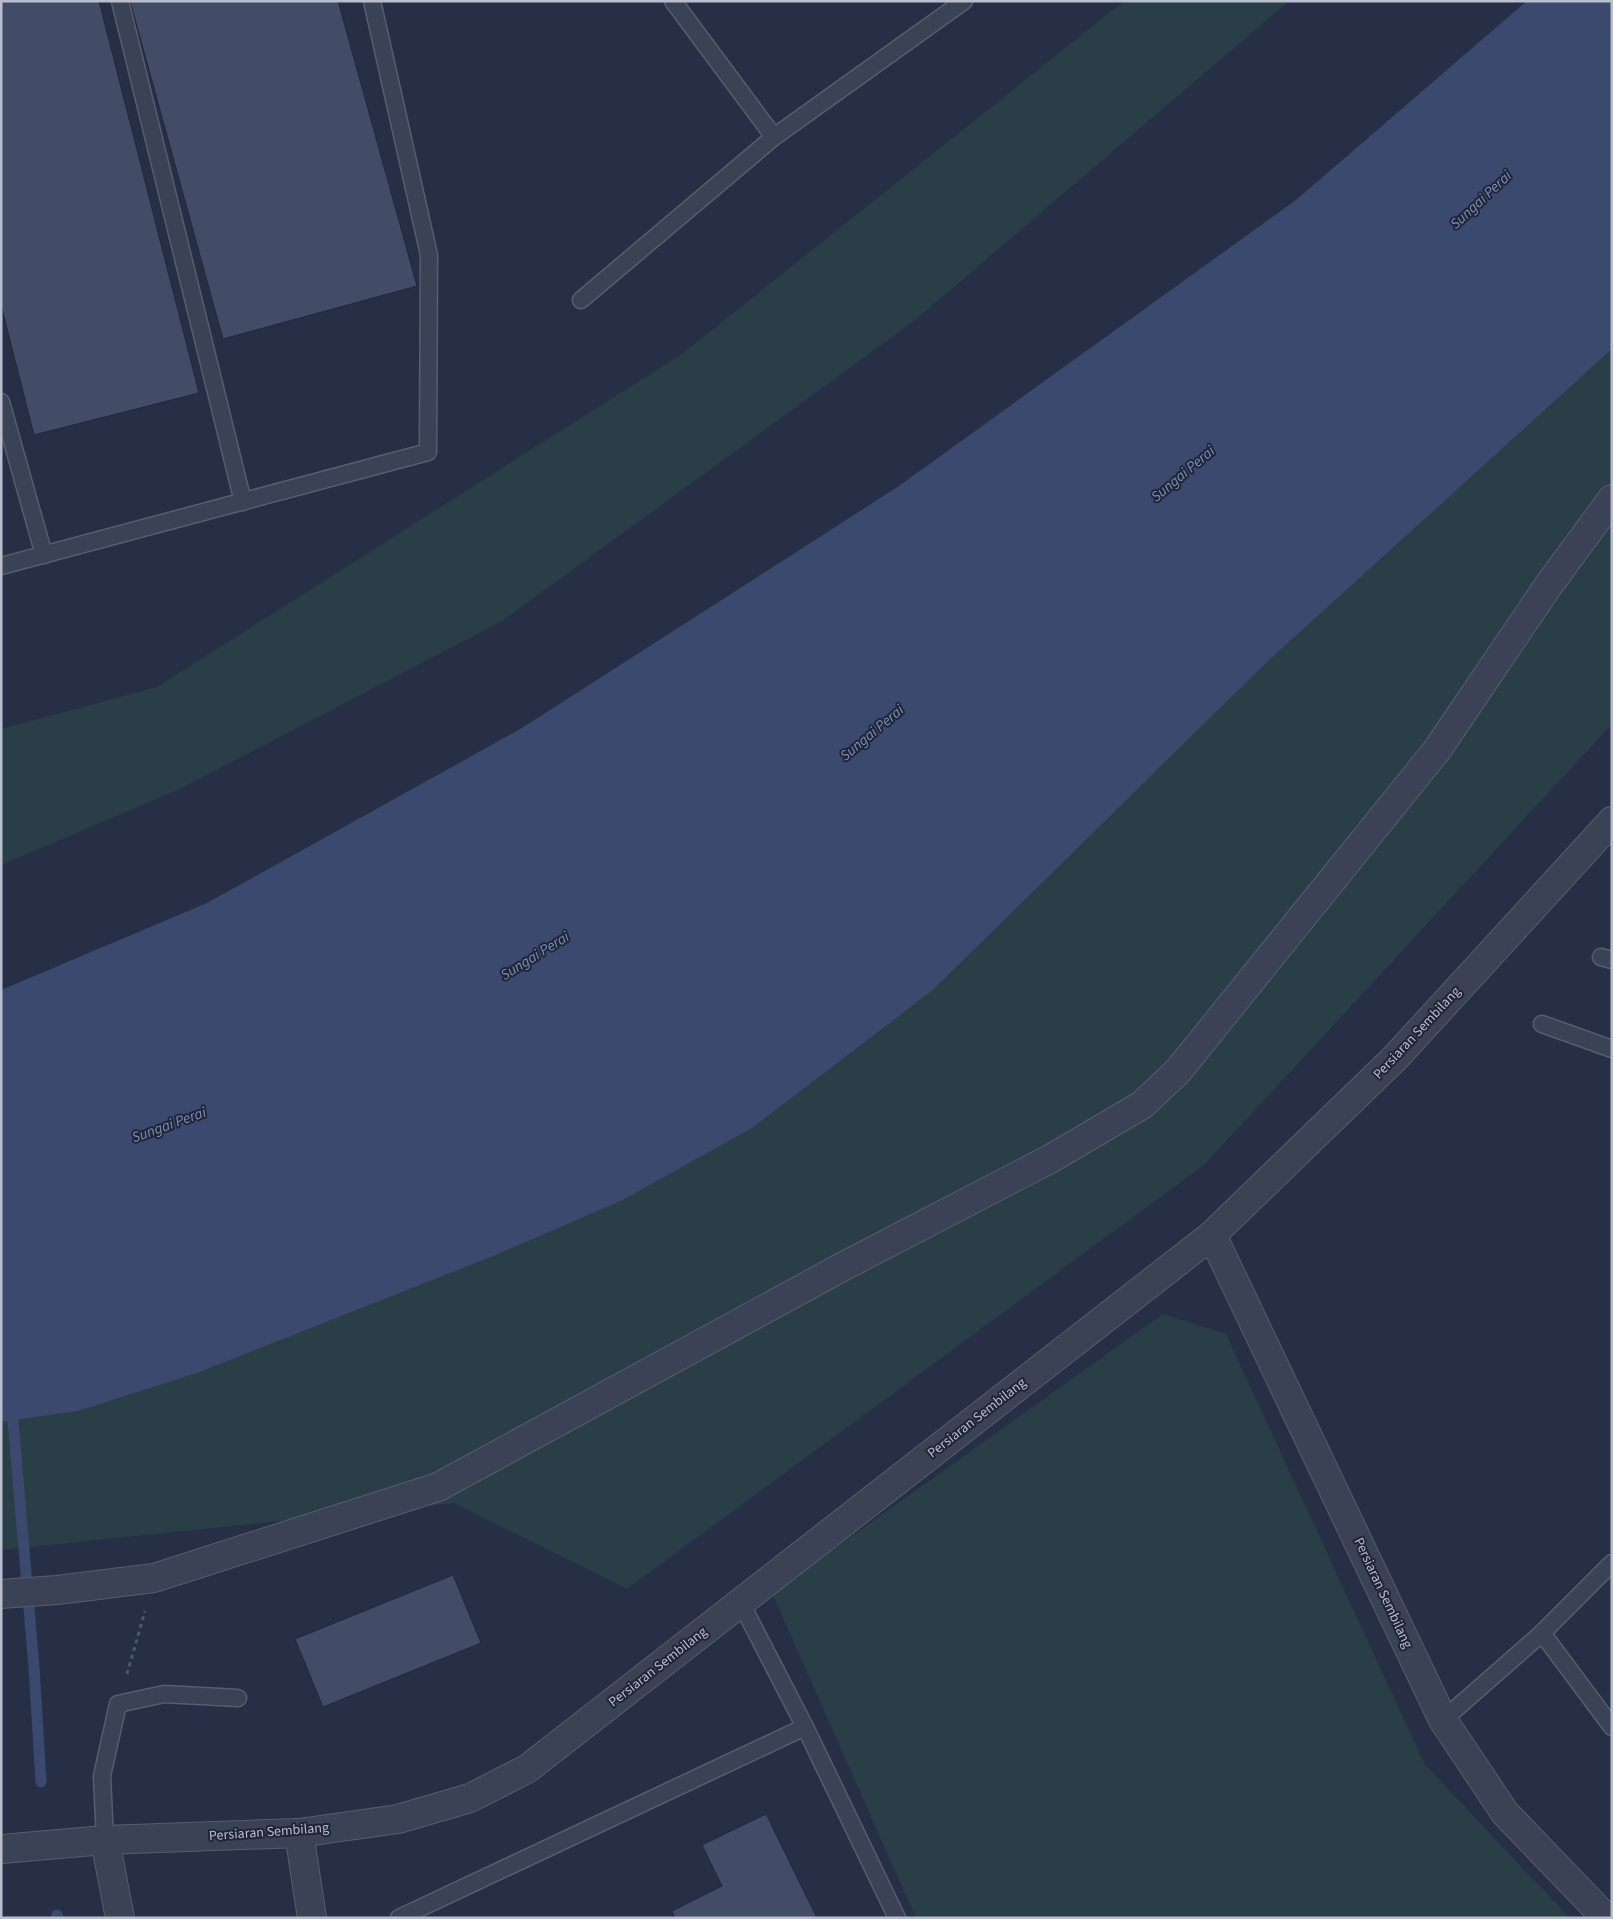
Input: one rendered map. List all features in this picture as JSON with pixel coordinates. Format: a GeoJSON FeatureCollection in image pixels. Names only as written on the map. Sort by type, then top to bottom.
{"type":"FeatureCollection","features":[{"type":"Feature","properties":{"kind":"street"},"geometry":{"type":"LineString","coordinates":[[1,1594],[57,1590],[154,1578],[438,1487],[844,1266],[1050,1159],[1142,1106],[1178,1071],[1437,750],[1548,586],[1612,499]]}},
{"type":"Feature","properties":{"kind":"street","name":"Persiaran Sembilang"},"geometry":{"type":"LineString","coordinates":[[1,1849],[106,1840],[299,1833],[407,1816],[470,1798],[527,1769],[1212,1235],[1395,1058],[1612,821]]}},
{"type":"Feature","properties":{"kind":"street","name":"Persiaran Sembilang"},"geometry":{"type":"LineString","coordinates":[[1212,1235],[1443,1720],[1506,1813],[1606,1918]]}},
{"type":"Feature","properties":{"kind":"street"},"geometry":{"type":"LineString","coordinates":[[299,1833],[312,1918]]}},
{"type":"Feature","properties":{"kind":"street"},"geometry":{"type":"LineString","coordinates":[[106,1840],[120,1918]]}},
{"type":"Feature","properties":{"kind":"lane"},"geometry":{"type":"LineString","coordinates":[[120,1],[243,502]]}},
{"type":"Feature","properties":{"kind":"lane"},"geometry":{"type":"LineString","coordinates":[[1,566],[428,452],[429,255],[372,1]]}},
{"type":"Feature","properties":{"kind":"lane"},"geometry":{"type":"LineString","coordinates":[[673,1],[774,136]]}},
{"type":"Feature","properties":{"kind":"lane"},"geometry":{"type":"LineString","coordinates":[[581,300],[774,136],[964,1]]}},
{"type":"Feature","properties":{"kind":"lane"},"geometry":{"type":"LineString","coordinates":[[1,402],[44,554]]}},
{"type":"Feature","properties":{"kind":"lane"},"geometry":{"type":"LineString","coordinates":[[1542,1024],[1612,1049]]}},
{"type":"Feature","properties":{"kind":"lane"},"geometry":{"type":"LineString","coordinates":[[1443,1720],[1542,1633],[1612,1563]]}},
{"type":"Feature","properties":{"kind":"lane"},"geometry":{"type":"LineString","coordinates":[[741,1603],[805,1727],[898,1918]]}},
{"type":"Feature","properties":{"kind":"lane"},"geometry":{"type":"LineString","coordinates":[[1542,1633],[1612,1727]]}},
{"type":"Feature","properties":{"kind":"lane"},"geometry":{"type":"LineString","coordinates":[[106,1840],[102,1776],[118,1704],[164,1694],[238,1698]]}},
{"type":"Feature","properties":{"kind":"lane"},"geometry":{"type":"LineString","coordinates":[[399,1918],[805,1727]]}},
{"type":"Feature","properties":{"kind":"path"},"geometry":{"type":"LineString","coordinates":[[118,1704],[154,1578]]}},
{"type":"Feature","properties":{"kind":"shaded area"},"geometry":{"type":"Polygon","coordinates":[[[1124,1],[1289,1],[914,321],[502,621],[180,789],[1,865],[1,729],[157,687],[682,354],[1124,1]]]}},
{"type":"Feature","properties":{"kind":"shaded area"},"geometry":{"type":"Polygon","coordinates":[[[1612,349],[1612,724],[1204,1165],[627,1589],[454,1503],[1,1550],[1,1422],[78,1411],[197,1373],[491,1257],[623,1200],[752,1128],[933,990],[1267,662],[1612,349]]]}},
{"type":"Feature","properties":{"kind":"shaded area"},"geometry":{"type":"Polygon","coordinates":[[[1163,1314],[1226,1334],[1425,1765],[1570,1918],[916,1918],[772,1593],[1163,1314]]]}},
{"type":"Feature","properties":{"kind":"water","name":"Sungai Perai"},"geometry":{"type":"Polygon","coordinates":[[[1527,1],[1612,1],[1612,349],[1267,662],[933,990],[752,1128],[623,1200],[491,1257],[197,1373],[78,1411],[1,1422],[1,990],[207,903],[522,728],[896,488],[1296,200],[1527,1]]]}},
{"type":"Feature","properties":{"kind":"building"},"geometry":{"type":"Polygon","coordinates":[[[1,1],[99,1],[199,393],[34,435],[1,305],[1,1]]]}},
{"type":"Feature","properties":{"kind":"building"},"geometry":{"type":"Polygon","coordinates":[[[130,1],[338,1],[417,286],[223,339],[130,1]]]}},
{"type":"Feature","properties":{"kind":"building"},"geometry":{"type":"Polygon","coordinates":[[[453,1575],[481,1643],[323,1707],[295,1639],[453,1575]]]}},
{"type":"Feature","properties":{"kind":"building"},"geometry":{"type":"Polygon","coordinates":[[[766,1814],[817,1918],[675,1918],[672,1911],[722,1886],[702,1845],[766,1814]]]}},
{"type":"Feature","properties":{"kind":"waterway"},"geometry":{"type":"LineString","coordinates":[[9,1405],[13,1420],[34,1667],[41,1782]]}}]}
